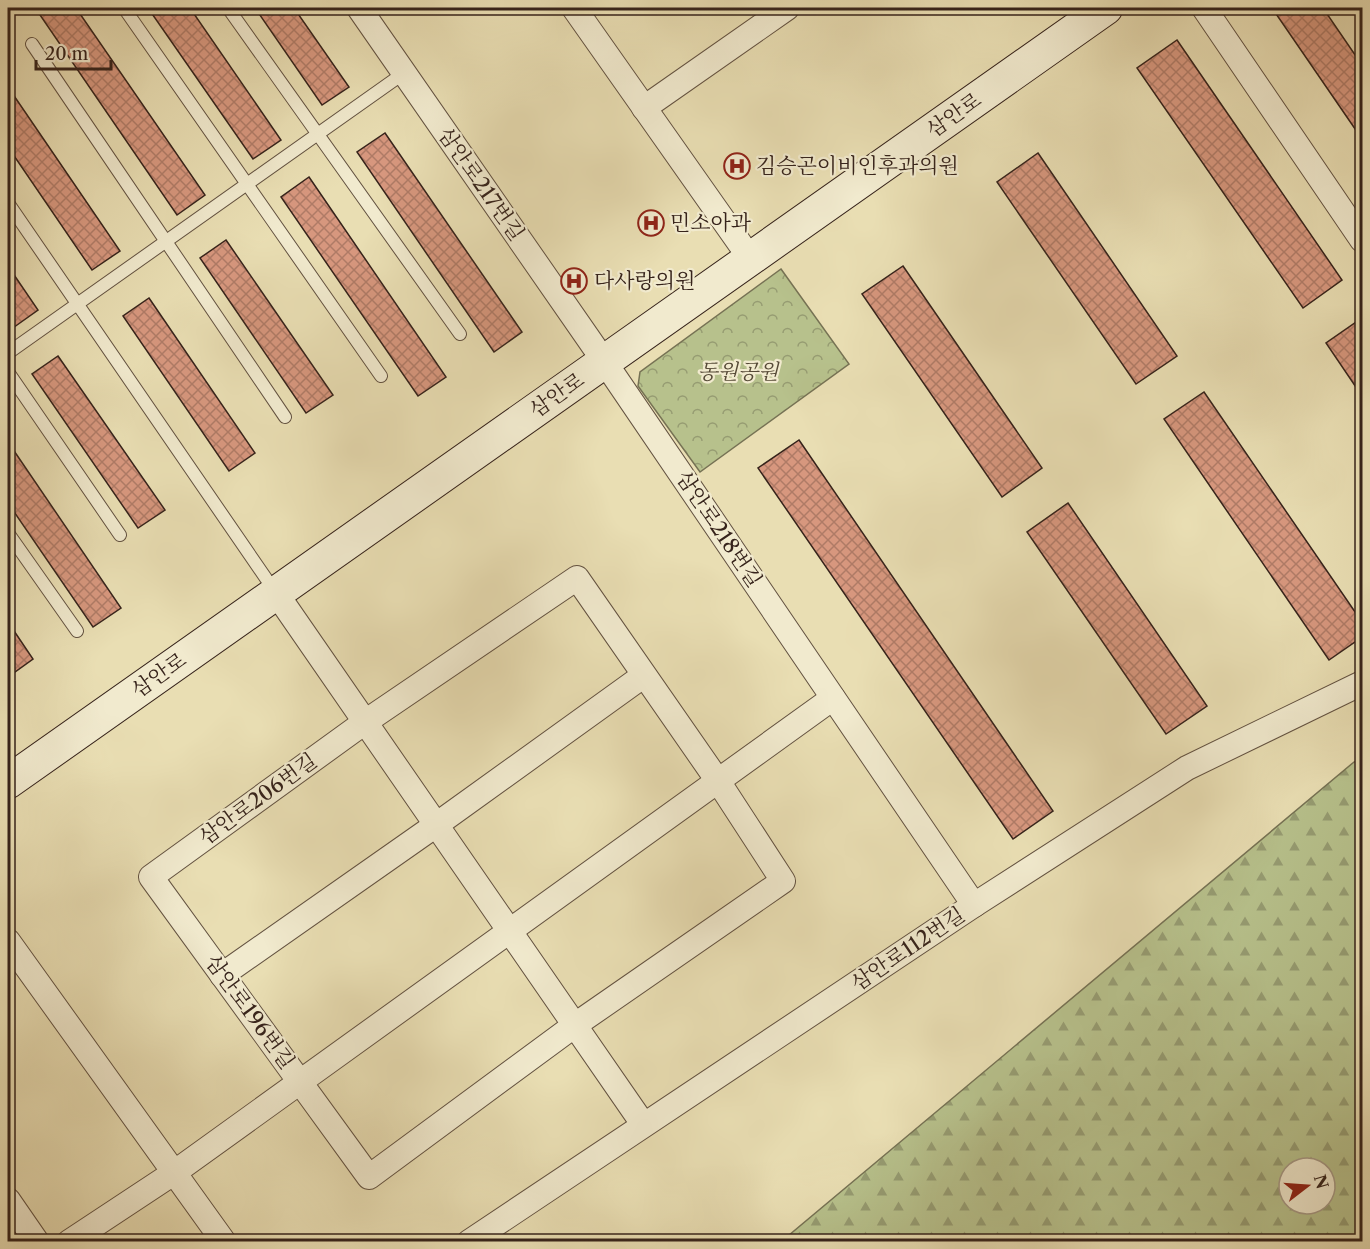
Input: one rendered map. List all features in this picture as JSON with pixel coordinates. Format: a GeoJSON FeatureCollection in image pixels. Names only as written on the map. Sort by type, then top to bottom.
{"type":"FeatureCollection","features":[{"type":"Feature","properties":{"kind":"main road","name":"삼안로"},"geometry":{"type":"LineString","coordinates":[[8,782],[1106,8]]}},
{"type":"Feature","properties":{"kind":"street","name":"삼안로217번길"},"geometry":{"type":"LineString","coordinates":[[358,8],[604,361]]}},
{"type":"Feature","properties":{"kind":"street"},"geometry":{"type":"LineString","coordinates":[[574,8],[750,258]]}},
{"type":"Feature","properties":{"kind":"street"},"geometry":{"type":"LineString","coordinates":[[644,108],[787,8]]}},
{"type":"Feature","properties":{"kind":"street"},"geometry":{"type":"LineString","coordinates":[[1204,8],[1362,240]]}},
{"type":"Feature","properties":{"kind":"street","name":"삼안로218번길"},"geometry":{"type":"LineString","coordinates":[[604,361],[974,905]]}},
{"type":"Feature","properties":{"kind":"street","name":"삼안로206번길"},"geometry":{"type":"LineString","coordinates":[[151,877],[365,722],[577,578],[643,676]]}},
{"type":"Feature","properties":{"kind":"street"},"geometry":{"type":"LineString","coordinates":[[276,593],[643,1124]]}},
{"type":"Feature","properties":{"kind":"street"},"geometry":{"type":"LineString","coordinates":[[222,975],[643,676],[718,781],[783,880],[575,1025],[369,1177],[300,1080],[510,932],[718,781],[833,698]]}},
{"type":"Feature","properties":{"kind":"street","name":"삼안로112번길"},"geometry":{"type":"LineString","coordinates":[[469,1242],[974,905],[1187,768],[1362,683]]}},
{"type":"Feature","properties":{"kind":"street","name":"삼안로196번길"},"geometry":{"type":"LineString","coordinates":[[69,1242],[175,1172],[300,1080],[151,877]]}},
{"type":"Feature","properties":{"kind":"street"},"geometry":{"type":"LineString","coordinates":[[8,941],[224,1242]]}},
{"type":"Feature","properties":{"kind":"street"},"geometry":{"type":"LineString","coordinates":[[8,1200],[37,1242]]}},
{"type":"Feature","properties":{"kind":"lane"},"geometry":{"type":"LineString","coordinates":[[124,8],[381,376]]}},
{"type":"Feature","properties":{"kind":"lane"},"geometry":{"type":"LineString","coordinates":[[228,8],[460,334]]}},
{"type":"Feature","properties":{"kind":"lane"},"geometry":{"type":"LineString","coordinates":[[32,44],[285,417]]}},
{"type":"Feature","properties":{"kind":"lane"},"geometry":{"type":"LineString","coordinates":[[8,353],[404,74]]}},
{"type":"Feature","properties":{"kind":"lane"},"geometry":{"type":"LineString","coordinates":[[8,203],[276,593]]}},
{"type":"Feature","properties":{"kind":"lane"},"geometry":{"type":"LineString","coordinates":[[8,372],[120,535]]}},
{"type":"Feature","properties":{"kind":"lane"},"geometry":{"type":"LineString","coordinates":[[8,534],[76,631]]}},
{"type":"Feature","properties":{"kind":"green space","name":"동원공원"},"geometry":{"type":"Polygon","coordinates":[[[781,269],[849,364],[700,472],[638,386],[640,372],[781,269]]]}},
{"type":"Feature","properties":{"kind":"green space"},"geometry":{"type":"Polygon","coordinates":[[[1362,757],[1362,1241],[782,1241],[1354,762],[1362,757]]]}},
{"type":"Feature","properties":{"kind":"building"},"geometry":{"type":"Polygon","coordinates":[[[51,8],[76,8],[205,195],[177,215],[40,15],[51,8]]]}},
{"type":"Feature","properties":{"kind":"building"},"geometry":{"type":"Polygon","coordinates":[[[148,8],[190,8],[281,140],[253,159],[148,8]]]}},
{"type":"Feature","properties":{"kind":"building"},"geometry":{"type":"Polygon","coordinates":[[[255,8],[294,8],[349,87],[322,105],[255,8]]]}},
{"type":"Feature","properties":{"kind":"building"},"geometry":{"type":"Polygon","coordinates":[[[1272,8],[1323,8],[1362,65],[1362,139],[1272,8]]]}},
{"type":"Feature","properties":{"kind":"building"},"geometry":{"type":"Polygon","coordinates":[[[1177,40],[1342,280],[1303,308],[1137,68],[1177,40]]]}},
{"type":"Feature","properties":{"kind":"building"},"geometry":{"type":"Polygon","coordinates":[[[8,87],[120,251],[92,270],[8,147],[8,87]]]}},
{"type":"Feature","properties":{"kind":"building"},"geometry":{"type":"Polygon","coordinates":[[[385,133],[522,332],[494,352],[357,152],[385,133]]]}},
{"type":"Feature","properties":{"kind":"building"},"geometry":{"type":"Polygon","coordinates":[[[1038,153],[1177,356],[1136,384],[997,182],[1038,153]]]}},
{"type":"Feature","properties":{"kind":"building"},"geometry":{"type":"Polygon","coordinates":[[[309,177],[446,377],[418,396],[281,197],[309,177]]]}},
{"type":"Feature","properties":{"kind":"building"},"geometry":{"type":"Polygon","coordinates":[[[226,240],[333,395],[306,413],[200,258],[226,240]]]}},
{"type":"Feature","properties":{"kind":"building"},"geometry":{"type":"Polygon","coordinates":[[[8,266],[38,310],[10,330],[8,326],[8,266]]]}},
{"type":"Feature","properties":{"kind":"building"},"geometry":{"type":"Polygon","coordinates":[[[903,266],[1042,468],[1002,497],[862,294],[903,266]]]}},
{"type":"Feature","properties":{"kind":"building"},"geometry":{"type":"Polygon","coordinates":[[[149,298],[255,453],[229,471],[123,316],[149,298]]]}},
{"type":"Feature","properties":{"kind":"building"},"geometry":{"type":"Polygon","coordinates":[[[1362,318],[1362,396],[1326,343],[1362,318]]]}},
{"type":"Feature","properties":{"kind":"building"},"geometry":{"type":"Polygon","coordinates":[[[58,356],[165,510],[138,528],[32,374],[58,356]]]}},
{"type":"Feature","properties":{"kind":"building"},"geometry":{"type":"Polygon","coordinates":[[[1204,392],[1362,622],[1362,637],[1329,660],[1164,419],[1204,392]]]}},
{"type":"Feature","properties":{"kind":"building"},"geometry":{"type":"Polygon","coordinates":[[[799,440],[1053,811],[1013,839],[758,468],[799,440]]]}},
{"type":"Feature","properties":{"kind":"building"},"geometry":{"type":"Polygon","coordinates":[[[8,442],[121,608],[93,627],[8,503],[8,442]]]}},
{"type":"Feature","properties":{"kind":"building"},"geometry":{"type":"Polygon","coordinates":[[[1068,503],[1207,706],[1166,734],[1027,532],[1068,503]]]}},
{"type":"Feature","properties":{"kind":"building"},"geometry":{"type":"Polygon","coordinates":[[[8,622],[33,659],[8,677],[8,622]]]}},
{"type":"Feature","properties":{"kind":"place","name":"김승곤이비인후과의원"},"geometry":{"type":"Point","coordinates":[737,166]}},
{"type":"Feature","properties":{"kind":"place","name":"민소아과"},"geometry":{"type":"Point","coordinates":[651,223]}},
{"type":"Feature","properties":{"kind":"place","name":"다사랑의원"},"geometry":{"type":"Point","coordinates":[574,281]}}]}
